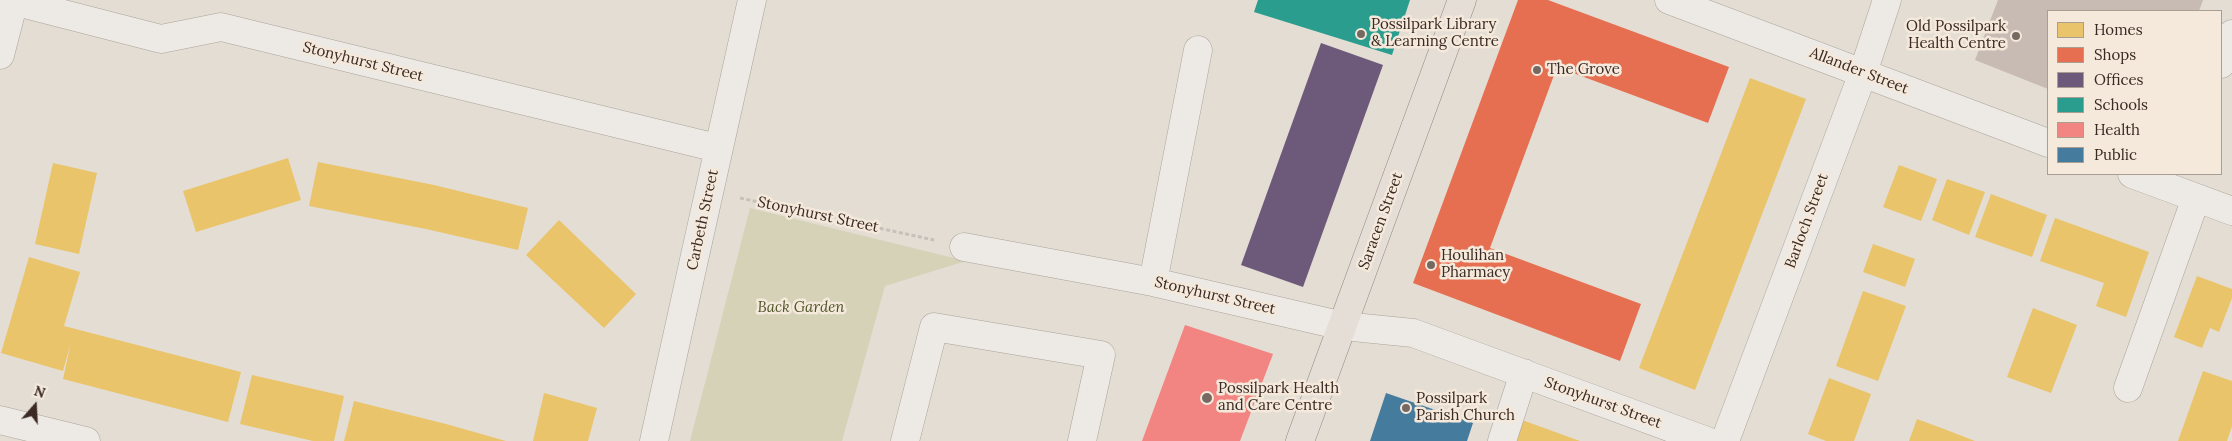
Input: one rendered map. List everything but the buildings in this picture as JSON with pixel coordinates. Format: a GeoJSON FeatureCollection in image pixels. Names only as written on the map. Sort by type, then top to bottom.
{"type":"FeatureCollection","features":[{"type":"Feature","properties":{"kind":"main road","name":"Saracen Street"},"geometry":{"type":"LineString","coordinates":[[1300,441],[1462,0]]}},
{"type":"Feature","properties":{"kind":"street","name":"Carbeth Street"},"geometry":{"type":"LineString","coordinates":[[654,441],[752,0]]}},
{"type":"Feature","properties":{"kind":"street","name":"Barloch Street"},"geometry":{"type":"LineString","coordinates":[[1725,441],[1862,73],[1887,0]]}},
{"type":"Feature","properties":{"kind":"street","name":"Stonyhurst Street"},"geometry":{"type":"LineString","coordinates":[[11,1],[162,39],[221,28],[718,148]]}},
{"type":"Feature","properties":{"kind":"street"},"geometry":{"type":"LineString","coordinates":[[0,55],[11,1]]}},
{"type":"Feature","properties":{"kind":"street","name":"Allander Street"},"geometry":{"type":"LineString","coordinates":[[1682,2],[1862,73],[2047,142]]}},
{"type":"Feature","properties":{"kind":"street"},"geometry":{"type":"LineString","coordinates":[[2222,61],[2232,34]]}},
{"type":"Feature","properties":{"kind":"street"},"geometry":{"type":"LineString","coordinates":[[1153,282],[1198,50]]}},
{"type":"Feature","properties":{"kind":"street"},"geometry":{"type":"LineString","coordinates":[[2136,175],[2183,187],[2232,211]]}},
{"type":"Feature","properties":{"kind":"street"},"geometry":{"type":"LineString","coordinates":[[2128,388],[2183,187]]}},
{"type":"Feature","properties":{"kind":"street","name":"Stonyhurst Street"},"geometry":{"type":"LineString","coordinates":[[964,247],[1153,282],[1343,326],[1413,333],[1707,441]]}},
{"type":"Feature","properties":{"kind":"street"},"geometry":{"type":"LineString","coordinates":[[906,441],[934,327],[1100,355],[1082,441]]}},
{"type":"Feature","properties":{"kind":"street"},"geometry":{"type":"LineString","coordinates":[[1502,441],[1524,374]]}},
{"type":"Feature","properties":{"kind":"street"},"geometry":{"type":"LineString","coordinates":[[0,420],[86,441]]}},
{"type":"Feature","properties":{"kind":"path","name":"Stonyhurst Street"},"geometry":{"type":"LineString","coordinates":[[710,191],[964,247]]}},
{"type":"Feature","properties":{"kind":"green space","name":"Back Garden"},"geometry":{"type":"Polygon","coordinates":[[[750,208],[966,261],[885,286],[842,441],[690,441],[750,208]]]}},
{"type":"Feature","properties":{"kind":"place","name":"Possilpark Library & Learning Centre"},"geometry":{"type":"Point","coordinates":[1361,34]}},
{"type":"Feature","properties":{"kind":"place","name":"Old Possilpark Health Centre"},"geometry":{"type":"Point","coordinates":[2016,36]}},
{"type":"Feature","properties":{"kind":"place","name":"The Grove"},"geometry":{"type":"Point","coordinates":[1537,70]}},
{"type":"Feature","properties":{"kind":"place","name":"Houlihan Pharmacy"},"geometry":{"type":"Point","coordinates":[1431,265]}},
{"type":"Feature","properties":{"kind":"place","name":"Possilpark Health and Care Centre"},"geometry":{"type":"Point","coordinates":[1207,398]}},
{"type":"Feature","properties":{"kind":"place","name":"Possilpark Parish Church"},"geometry":{"type":"Point","coordinates":[1406,408]}}]}
